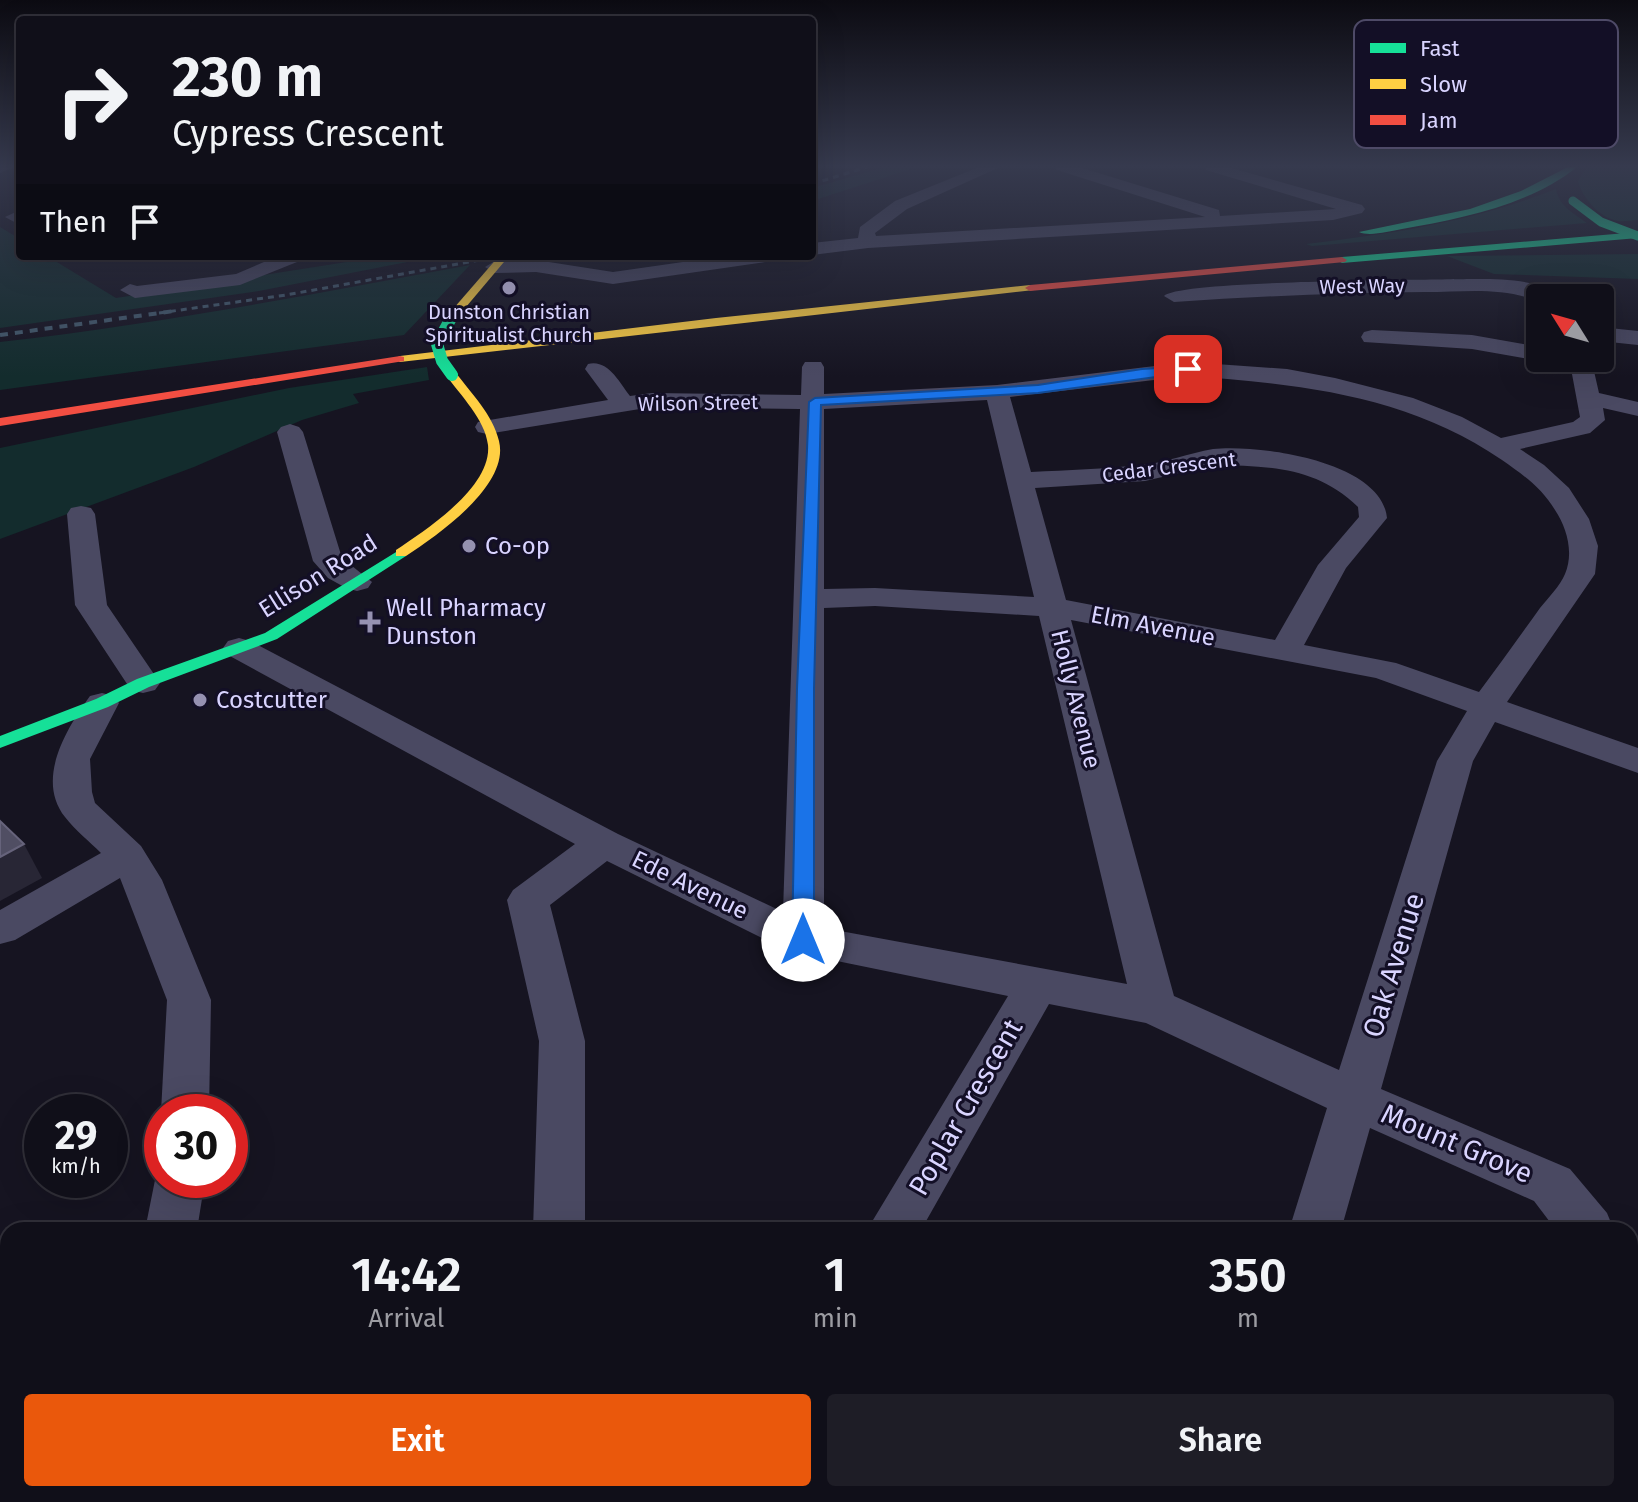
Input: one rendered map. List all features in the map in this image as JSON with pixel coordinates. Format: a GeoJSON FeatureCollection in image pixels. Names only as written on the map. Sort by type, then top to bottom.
{"type":"FeatureCollection","features":[{"type":"Feature","properties":{"kind":"main road"},"geometry":{"type":"LineString","coordinates":[[93,388],[539,328],[916,288],[1490,237]]}},
{"type":"Feature","properties":{"kind":"main road"},"geometry":{"type":"LineString","coordinates":[[0,422],[409,358],[889,304],[1612,237]]}},
{"type":"Feature","properties":{"kind":"main road"},"geometry":{"type":"LineString","coordinates":[[1488,247],[1638,245]]}},
{"type":"Feature","properties":{"kind":"main road"},"geometry":{"type":"LineString","coordinates":[[916,288],[1128,260]]}},
{"type":"Feature","properties":{"kind":"main road","name":"Ellison Road"},"geometry":{"type":"LineString","coordinates":[[0,742],[292,624],[411,546],[479,489],[496,461],[494,442],[442,361],[437,344],[451,318],[499,261]]}},
{"type":"Feature","properties":{"kind":"main road"},"geometry":{"type":"LineString","coordinates":[[0,438],[409,358]]}},
{"type":"Feature","properties":{"kind":"main road"},"geometry":{"type":"LineString","coordinates":[[0,408],[247,365]]}},
{"type":"Feature","properties":{"kind":"street"},"geometry":{"type":"LineString","coordinates":[[867,237],[868,242]]}},
{"type":"Feature","properties":{"kind":"street"},"geometry":{"type":"LineString","coordinates":[[816,248],[954,237]]}},
{"type":"Feature","properties":{"kind":"street"},"geometry":{"type":"LineString","coordinates":[[130,290],[135,292],[240,279],[285,260]]}},
{"type":"Feature","properties":{"kind":"street"},"geometry":{"type":"LineString","coordinates":[[499,261],[613,278],[737,260]]}},
{"type":"Feature","properties":{"kind":"street"},"geometry":{"type":"LineString","coordinates":[[591,276],[602,297]]}},
{"type":"Feature","properties":{"kind":"street","name":"West Way"},"geometry":{"type":"LineString","coordinates":[[1174,296],[1308,287],[1482,285],[1526,290]]}},
{"type":"Feature","properties":{"kind":"street"},"geometry":{"type":"LineString","coordinates":[[1614,335],[1638,338]]}},
{"type":"Feature","properties":{"kind":"street"},"geometry":{"type":"LineString","coordinates":[[1372,337],[1472,342],[1526,352]]}},
{"type":"Feature","properties":{"kind":"street"},"geometry":{"type":"LineString","coordinates":[[803,940],[806,689],[815,402],[813,367]]}},
{"type":"Feature","properties":{"kind":"street"},"geometry":{"type":"LineString","coordinates":[[596,369],[624,404]]}},
{"type":"Feature","properties":{"kind":"street","name":"Wilson Street"},"geometry":{"type":"LineString","coordinates":[[487,427],[652,400],[815,402],[997,392],[1173,370],[1258,373],[1335,385],[1404,403],[1453,422],[1498,446]]}},
{"type":"Feature","properties":{"kind":"street"},"geometry":{"type":"LineString","coordinates":[[1498,446],[1581,428],[1593,420],[1590,398],[1579,372]]}},
{"type":"Feature","properties":{"kind":"street","name":"Holly Avenue"},"geometry":{"type":"LineString","coordinates":[[997,392],[1155,1007]]}},
{"type":"Feature","properties":{"kind":"street"},"geometry":{"type":"LineString","coordinates":[[1590,398],[1638,409]]}},
{"type":"Feature","properties":{"kind":"street"},"geometry":{"type":"LineString","coordinates":[[290,432],[328,561],[339,572],[357,582]]}},
{"type":"Feature","properties":{"kind":"street","name":"Oak Avenue"},"geometry":{"type":"LineString","coordinates":[[1317,1222],[1455,761],[1487,706],[1580,574],[1584,546],[1575,519],[1559,494],[1535,471],[1498,446]]}},
{"type":"Feature","properties":{"kind":"street","name":"Cedar Crescent"},"geometry":{"type":"LineString","coordinates":[[1019,481],[1145,473],[1214,457],[1276,458],[1347,481],[1372,505],[1373,518],[1333,565],[1285,651]]}},
{"type":"Feature","properties":{"kind":"street"},"geometry":{"type":"LineString","coordinates":[[81,514],[91,605],[143,683]]}},
{"type":"Feature","properties":{"kind":"street","name":"Elm Avenue"},"geometry":{"type":"LineString","coordinates":[[811,599],[875,597],[1052,607],[1384,670],[1638,761]]}},
{"type":"Feature","properties":{"kind":"street","name":"Ede Avenue"},"geometry":{"type":"LineString","coordinates":[[239,648],[604,843],[803,940],[1155,1007],[1352,1098]]}},
{"type":"Feature","properties":{"kind":"street"},"geometry":{"type":"LineString","coordinates":[[102,703],[72,759],[70,778],[78,808],[127,856],[142,880],[189,1000],[186,1094]]}},
{"type":"Feature","properties":{"kind":"street"},"geometry":{"type":"LineString","coordinates":[[559,1222],[562,1041],[528,900],[604,843]]}},
{"type":"Feature","properties":{"kind":"street"},"geometry":{"type":"LineString","coordinates":[[0,929],[127,856]]}},
{"type":"Feature","properties":{"kind":"street","name":"Poplar Crescent"},"geometry":{"type":"LineString","coordinates":[[898,1222],[1037,985]]}},
{"type":"Feature","properties":{"kind":"street","name":"Mount Grove"},"geometry":{"type":"LineString","coordinates":[[1352,1098],[1552,1185],[1582,1222]]}},
{"type":"Feature","properties":{"kind":"street"},"geometry":{"type":"LineString","coordinates":[[172,1222],[177,1198]]}},
{"type":"Feature","properties":{"kind":"green space"},"geometry":{"type":"Polygon","coordinates":[[[0,237],[16,237],[16,260],[54,260],[116,298],[359,260],[418,260],[259,291],[0,328],[0,237]]]}},
{"type":"Feature","properties":{"kind":"green space"},"geometry":{"type":"Polygon","coordinates":[[[1356,237],[1418,237],[1312,246],[1306,244],[1356,237]]]}},
{"type":"Feature","properties":{"kind":"green space"},"geometry":{"type":"Polygon","coordinates":[[[1638,254],[1638,279],[1494,274],[1447,256],[1638,254]]]}},
{"type":"Feature","properties":{"kind":"green space"},"geometry":{"type":"Polygon","coordinates":[[[470,265],[404,335],[0,390],[0,342],[177,317],[470,265]]]}},
{"type":"Feature","properties":{"kind":"green space"},"geometry":{"type":"Polygon","coordinates":[[[427,367],[429,380],[353,394],[359,403],[302,420],[194,467],[0,539],[0,448],[289,388],[427,367]]]}},
{"type":"Feature","properties":{"kind":"building"},"geometry":{"type":"Polygon","coordinates":[[[0,821],[24,844],[0,857],[0,821]]]}},
{"type":"Feature","properties":{"kind":"railway"},"geometry":{"type":"LineString","coordinates":[[159,313],[286,295],[480,260]]}},
{"type":"Feature","properties":{"kind":"railway"},"geometry":{"type":"LineString","coordinates":[[0,335],[174,311]]}},
{"type":"Feature","properties":{"kind":"traffic: fast"},"geometry":{"type":"LineString","coordinates":[[1342,260],[1613,237]]}},
{"type":"Feature","properties":{"kind":"traffic: fast"},"geometry":{"type":"LineString","coordinates":[[451,318],[437,344],[442,361],[452,375]]}},
{"type":"Feature","properties":{"kind":"traffic: fast"},"geometry":{"type":"LineString","coordinates":[[0,742],[102,703],[143,683],[271,636],[401,553]]}},
{"type":"Feature","properties":{"kind":"traffic: slow"},"geometry":{"type":"LineString","coordinates":[[451,318],[501,260]]}},
{"type":"Feature","properties":{"kind":"traffic: slow"},"geometry":{"type":"LineString","coordinates":[[400,359],[1030,288]]}},
{"type":"Feature","properties":{"kind":"traffic: slow"},"geometry":{"type":"LineString","coordinates":[[401,553],[461,506],[487,474],[493,459],[494,444],[487,426],[452,375]]}},
{"type":"Feature","properties":{"kind":"traffic: jam"},"geometry":{"type":"LineString","coordinates":[[1030,288],[1342,260]]}},
{"type":"Feature","properties":{"kind":"traffic: jam"},"geometry":{"type":"LineString","coordinates":[[0,422],[400,359]]}},
{"type":"Feature","properties":{"kind":"place","name":"Dunston Christian Spiritualist Church"},"geometry":{"type":"Point","coordinates":[509,288]}},
{"type":"Feature","properties":{"kind":"place","name":"Co-op"},"geometry":{"type":"Point","coordinates":[469,546]}},
{"type":"Feature","properties":{"kind":"place","name":"Well Pharmacy Dunston"},"geometry":{"type":"Point","coordinates":[370,622]}},
{"type":"Feature","properties":{"kind":"place","name":"Costcutter"},"geometry":{"type":"Point","coordinates":[200,700]}},
{"type":"Feature","properties":{"kind":"route"},"geometry":{"type":"LineString","coordinates":[[803,940],[806,689],[815,402],[1038,389],[1188,369]]}}]}
